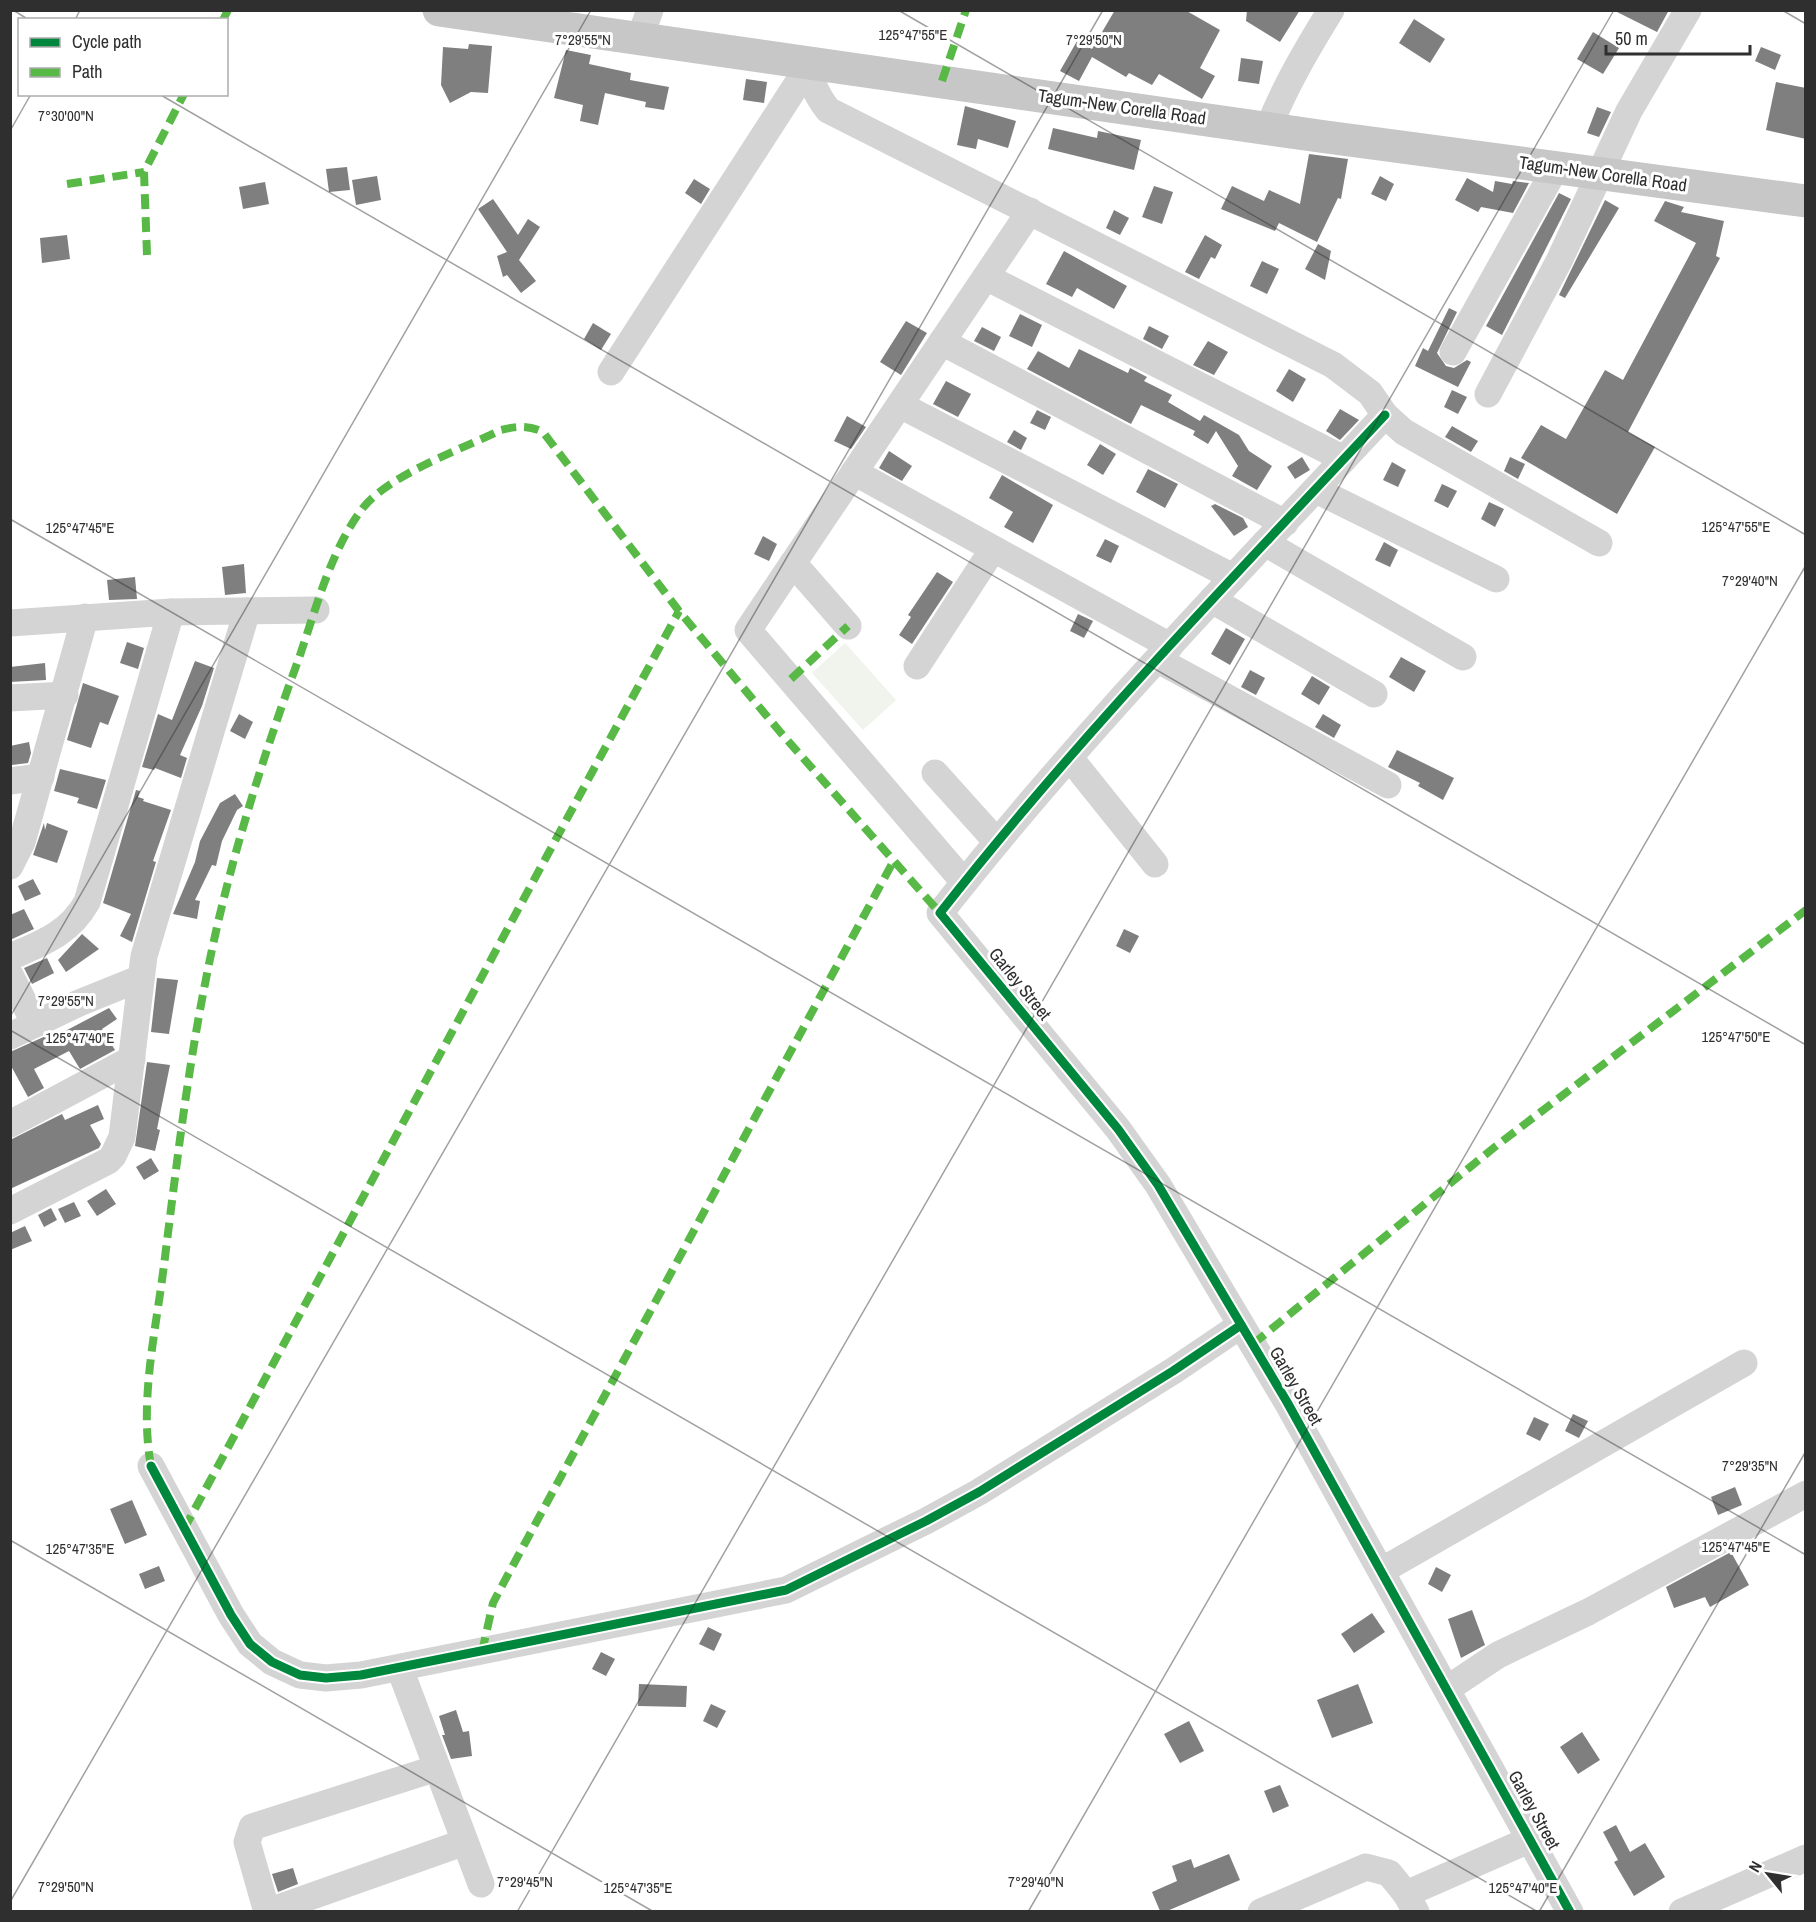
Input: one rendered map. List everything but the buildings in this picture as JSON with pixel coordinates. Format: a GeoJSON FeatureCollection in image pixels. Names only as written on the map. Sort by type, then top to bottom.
{"type":"FeatureCollection","features":[{"type":"Feature","properties":{"kind":"main road","name":"Tagum-New Corella Road"},"geometry":{"type":"LineString","coordinates":[[439,10],[644,25],[810,64],[1268,129],[1806,201]]}},
{"type":"Feature","properties":{"kind":"street"},"geometry":{"type":"LineString","coordinates":[[1268,129],[1301,57],[1331,10]]}},
{"type":"Feature","properties":{"kind":"street"},"geometry":{"type":"LineString","coordinates":[[1488,394],[1559,261],[1629,111],[1688,10]]}},
{"type":"Feature","properties":{"kind":"street"},"geometry":{"type":"LineString","coordinates":[[810,64],[811,82],[817,96],[828,110],[1333,365],[1370,393],[1385,415],[1414,438],[1599,543]]}},
{"type":"Feature","properties":{"kind":"street"},"geometry":{"type":"LineString","coordinates":[[610,372],[810,64]]}},
{"type":"Feature","properties":{"kind":"street"},"geometry":{"type":"LineString","coordinates":[[1453,352],[1556,167]]}},
{"type":"Feature","properties":{"kind":"street"},"geometry":{"type":"LineString","coordinates":[[1030,211],[748,630],[964,882],[1164,653],[1385,415]]}},
{"type":"Feature","properties":{"kind":"street"},"geometry":{"type":"LineString","coordinates":[[986,277],[1344,459]]}},
{"type":"Feature","properties":{"kind":"street"},"geometry":{"type":"LineString","coordinates":[[942,342],[1285,523]]}},
{"type":"Feature","properties":{"kind":"street"},"geometry":{"type":"LineString","coordinates":[[900,405],[1233,577]]}},
{"type":"Feature","properties":{"kind":"street"},"geometry":{"type":"LineString","coordinates":[[854,472],[993,549],[1388,785]]}},
{"type":"Feature","properties":{"kind":"street"},"geometry":{"type":"LineString","coordinates":[[1316,490],[1496,579]]}},
{"type":"Feature","properties":{"kind":"street"},"geometry":{"type":"LineString","coordinates":[[1265,543],[1463,657]]}},
{"type":"Feature","properties":{"kind":"street"},"geometry":{"type":"LineString","coordinates":[[917,666],[993,549]]}},
{"type":"Feature","properties":{"kind":"street"},"geometry":{"type":"LineString","coordinates":[[794,563],[848,626]]}},
{"type":"Feature","properties":{"kind":"street"},"geometry":{"type":"LineString","coordinates":[[1212,600],[1374,694]]}},
{"type":"Feature","properties":{"kind":"street"},"geometry":{"type":"LineString","coordinates":[[10,623],[85,616],[171,612],[316,610]]}},
{"type":"Feature","properties":{"kind":"street"},"geometry":{"type":"LineString","coordinates":[[10,1211],[113,1156],[124,1127],[141,978],[152,927],[247,611]]}},
{"type":"Feature","properties":{"kind":"street"},"geometry":{"type":"LineString","coordinates":[[10,957],[61,934],[73,924],[87,902],[171,612]]}},
{"type":"Feature","properties":{"kind":"street"},"geometry":{"type":"LineString","coordinates":[[10,866],[22,842],[65,695],[85,616]]}},
{"type":"Feature","properties":{"kind":"street"},"geometry":{"type":"LineString","coordinates":[[10,698],[65,695]]}},
{"type":"Feature","properties":{"kind":"street"},"geometry":{"type":"LineString","coordinates":[[1070,758],[1155,864]]}},
{"type":"Feature","properties":{"kind":"street"},"geometry":{"type":"LineString","coordinates":[[935,773],[997,842]]}},
{"type":"Feature","properties":{"kind":"street"},"geometry":{"type":"LineString","coordinates":[[10,781],[41,777]]}},
{"type":"Feature","properties":{"kind":"street","name":"Garley Street"},"geometry":{"type":"LineString","coordinates":[[964,882],[940,913],[1118,1129],[1158,1185],[1282,1393],[1570,1911]]}},
{"type":"Feature","properties":{"kind":"street"},"geometry":{"type":"LineString","coordinates":[[10,975],[35,1024]]}},
{"type":"Feature","properties":{"kind":"street"},"geometry":{"type":"LineString","coordinates":[[10,1036],[141,978]]}},
{"type":"Feature","properties":{"kind":"street"},"geometry":{"type":"LineString","coordinates":[[10,1124],[132,1059]]}},
{"type":"Feature","properties":{"kind":"street"},"geometry":{"type":"LineString","coordinates":[[151,1466],[231,1616],[250,1644],[257,1650],[272,1662],[300,1675],[326,1678],[400,1669],[786,1590],[926,1521],[979,1492],[1173,1371],[1240,1325]]}},
{"type":"Feature","properties":{"kind":"street"},"geometry":{"type":"LineString","coordinates":[[1381,1571],[1744,1363]]}},
{"type":"Feature","properties":{"kind":"street"},"geometry":{"type":"LineString","coordinates":[[1447,1689],[1498,1655],[1588,1612],[1806,1494]]}},
{"type":"Feature","properties":{"kind":"street"},"geometry":{"type":"LineString","coordinates":[[400,1669],[481,1884]]}},
{"type":"Feature","properties":{"kind":"street"},"geometry":{"type":"LineString","coordinates":[[437,1767],[252,1827],[247,1842],[249,1854],[267,1911],[465,1842]]}},
{"type":"Feature","properties":{"kind":"street"},"geometry":{"type":"LineString","coordinates":[[1261,1911],[1366,1867],[1389,1873],[1411,1903],[1531,1839]]}},
{"type":"Feature","properties":{"kind":"street"},"geometry":{"type":"LineString","coordinates":[[1682,1911],[1806,1858]]}},
{"type":"Feature","properties":{"kind":"shaded area"},"geometry":{"type":"Polygon","coordinates":[[[845,643],[896,700],[863,730],[812,673],[845,643]]]}},
{"type":"Feature","properties":{"kind":"marked path"},"geometry":{"type":"LineString","coordinates":[[224,18],[228,10]]}},
{"type":"Feature","properties":{"kind":"marked path"},"geometry":{"type":"LineString","coordinates":[[942,81],[966,10]]}},
{"type":"Feature","properties":{"kind":"marked path"},"geometry":{"type":"LineString","coordinates":[[147,255],[144,172],[183,96]]}},
{"type":"Feature","properties":{"kind":"marked path"},"geometry":{"type":"LineString","coordinates":[[67,184],[144,172]]}},
{"type":"Feature","properties":{"kind":"marked path"},"geometry":{"type":"LineString","coordinates":[[151,1466],[147,1416],[153,1340],[182,1122],[214,938],[258,777],[332,562],[362,509],[389,485],[427,464],[501,430],[522,427],[543,432],[679,611],[781,733],[940,913]]}},
{"type":"Feature","properties":{"kind":"marked path"},"geometry":{"type":"LineString","coordinates":[[184,1529],[679,611]]}},
{"type":"Feature","properties":{"kind":"marked path"},"geometry":{"type":"LineString","coordinates":[[791,679],[848,626]]}},
{"type":"Feature","properties":{"kind":"marked path"},"geometry":{"type":"LineString","coordinates":[[482,1652],[493,1603],[893,862]]}},
{"type":"Feature","properties":{"kind":"marked path"},"geometry":{"type":"LineString","coordinates":[[1253,1344],[1496,1146],[1806,910]]}},
{"type":"Feature","properties":{"kind":"cycle path"},"geometry":{"type":"LineString","coordinates":[[1385,415],[1101,722],[992,848],[940,913],[1118,1129],[1158,1185],[1287,1402],[1570,1912]]}},
{"type":"Feature","properties":{"kind":"cycle path"},"geometry":{"type":"LineString","coordinates":[[151,1466],[231,1615],[250,1644],[272,1662],[300,1675],[326,1678],[361,1675],[786,1590],[926,1521],[979,1492],[1173,1371],[1241,1325]]}}]}
